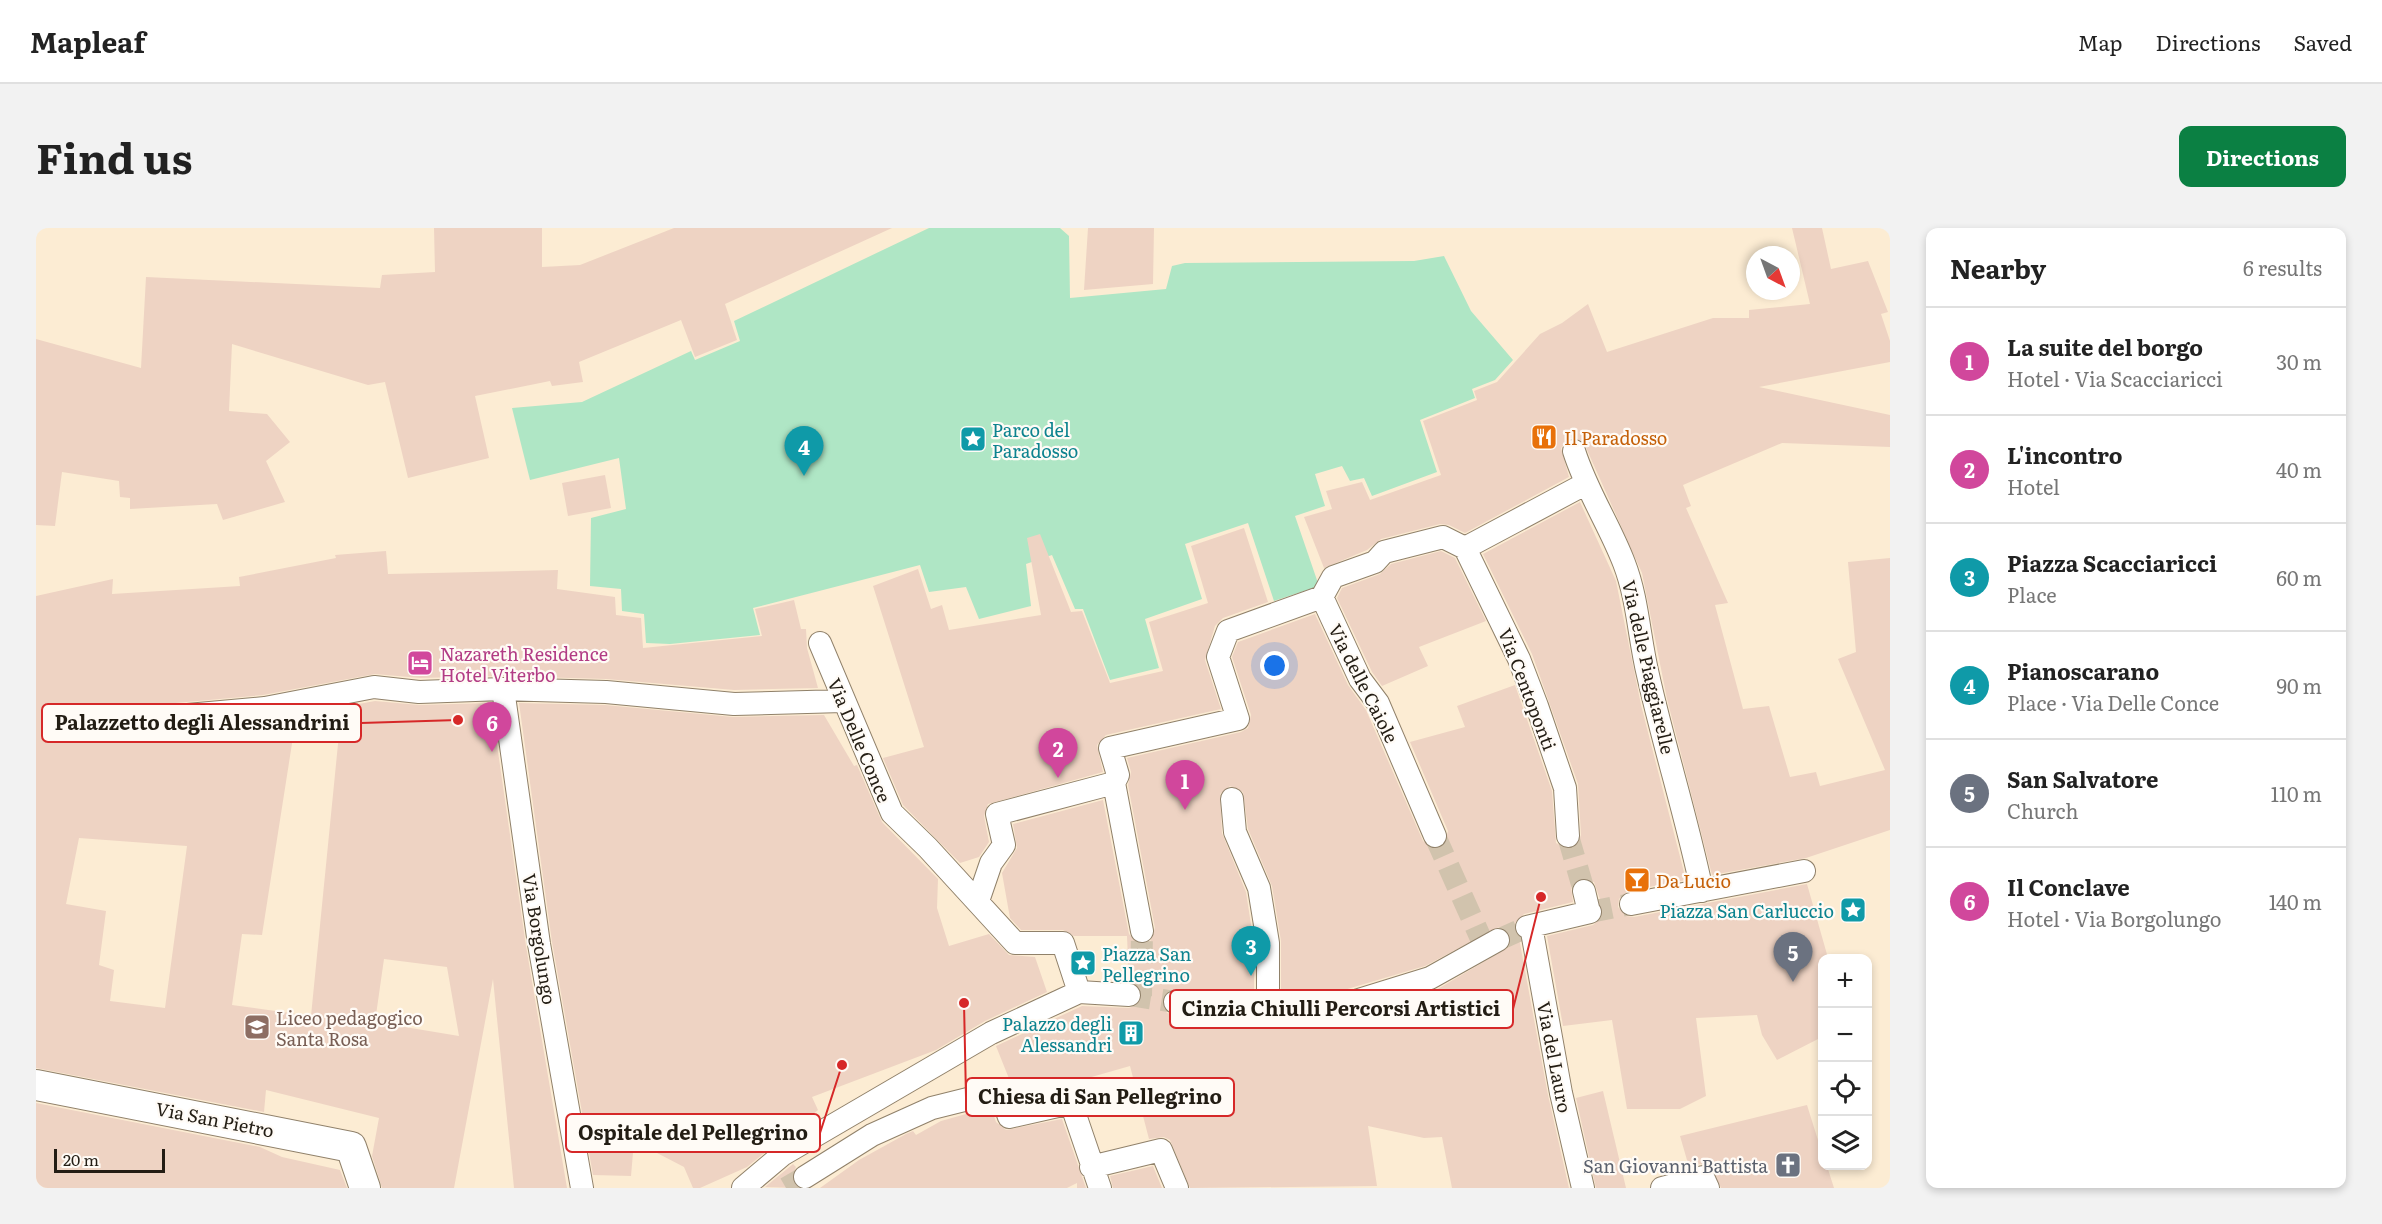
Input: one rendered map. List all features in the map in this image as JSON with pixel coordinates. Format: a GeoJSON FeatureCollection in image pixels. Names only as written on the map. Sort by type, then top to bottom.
{"type":"FeatureCollection","features":[{"type":"Feature","properties":{"kind":"street","name":"Via delle Piaggiarelle"},"geometry":{"type":"LineString","coordinates":[[1574,451],[1585,484],[1624,563],[1638,611],[1647,673],[1689,830],[1702,891]]}},
{"type":"Feature","properties":{"kind":"street"},"geometry":{"type":"LineString","coordinates":[[1142,931],[1114,783],[1118,775],[1110,748],[1238,719],[1218,657],[1228,630],[1322,597],[1333,577],[1375,562],[1384,552],[1443,537],[1465,548],[1585,484]]}},
{"type":"Feature","properties":{"kind":"street","name":"Via Centoponti"},"geometry":{"type":"LineString","coordinates":[[1465,548],[1519,658],[1533,696],[1565,788],[1568,836]]}},
{"type":"Feature","properties":{"kind":"street","name":"Via delle Caiole"},"geometry":{"type":"LineString","coordinates":[[1322,597],[1360,679],[1378,703],[1435,836]]}},
{"type":"Feature","properties":{"kind":"street","name":"Via Delle Conce"},"geometry":{"type":"LineString","coordinates":[[820,643],[892,813],[1016,943],[1063,943],[1078,992]]}},
{"type":"Feature","properties":{"kind":"street"},"geometry":{"type":"LineString","coordinates":[[110,722],[266,708],[374,687],[419,692],[503,689],[606,692],[734,704],[843,701]]}},
{"type":"Feature","properties":{"kind":"street","name":"Via Borgolungo"},"geometry":{"type":"LineString","coordinates":[[503,689],[539,944],[582,1188]]}},
{"type":"Feature","properties":{"kind":"street"},"geometry":{"type":"LineString","coordinates":[[978,901],[996,854],[1004,845],[997,814],[1114,783]]}},
{"type":"Feature","properties":{"kind":"street"},"geometry":{"type":"LineString","coordinates":[[1225,1003],[1273,1004],[1268,942],[1259,888],[1235,832],[1232,800]]}},
{"type":"Feature","properties":{"kind":"street"},"geometry":{"type":"LineString","coordinates":[[1631,904],[1804,871]]}},
{"type":"Feature","properties":{"kind":"street","name":"Via del Lauro"},"geometry":{"type":"LineString","coordinates":[[1583,1188],[1561,1093],[1529,926],[1588,905]]}},
{"type":"Feature","properties":{"kind":"street"},"geometry":{"type":"LineString","coordinates":[[1349,1003],[1430,978],[1488,943]]}},
{"type":"Feature","properties":{"kind":"street"},"geometry":{"type":"LineString","coordinates":[[743,1188],[782,1155],[937,1075],[991,1033],[1078,992],[1129,994]]}},
{"type":"Feature","properties":{"kind":"street","name":"Via San Pietro"},"geometry":{"type":"LineString","coordinates":[[36,1085],[351,1147],[365,1188]]}},
{"type":"Feature","properties":{"kind":"street"},"geometry":{"type":"LineString","coordinates":[[805,1177],[872,1135],[932,1108],[1000,1091],[1010,1117],[1071,1103],[1100,1188]]}},
{"type":"Feature","properties":{"kind":"street"},"geometry":{"type":"LineString","coordinates":[[1091,1167],[1161,1150],[1178,1188]]}},
{"type":"Feature","properties":{"kind":"street"},"geometry":{"type":"LineString","coordinates":[[1662,1188],[1703,1177],[1708,1188]]}},
{"type":"Feature","properties":{"kind":"green space","name":"Parco del Paradosso"},"geometry":{"type":"Polygon","coordinates":[[[929,228],[1060,228],[1069,236],[1070,298],[1166,289],[1172,266],[1185,263],[1414,261],[1444,256],[1471,311],[1513,360],[1495,380],[1472,389],[1475,398],[1420,420],[1437,472],[1372,496],[1364,478],[1350,481],[1342,466],[1315,474],[1325,506],[1295,516],[1319,586],[1274,601],[1248,523],[1185,544],[1202,599],[1145,619],[1159,668],[1110,680],[1083,609],[1075,609],[1052,555],[1026,564],[1031,606],[979,619],[966,587],[929,592],[920,565],[753,608],[760,635],[670,644],[646,643],[644,614],[622,611],[621,589],[590,586],[591,518],[626,509],[619,458],[530,480],[512,408],[582,402],[691,351],[695,360],[740,341],[734,321],[929,228]]]}},
{"type":"Feature","properties":{"kind":"building"},"geometry":{"type":"Polygon","coordinates":[[[434,228],[542,228],[542,267],[580,265],[674,228],[892,228],[725,304],[737,340],[695,357],[681,320],[579,362],[583,382],[552,386],[550,381],[475,396],[489,458],[408,478],[385,382],[368,385],[232,344],[229,411],[267,414],[290,442],[266,461],[285,502],[223,520],[217,504],[130,509],[130,498],[120,497],[119,481],[62,472],[55,526],[36,525],[36,339],[141,368],[146,277],[380,288],[382,275],[435,272],[434,228]]]}},
{"type":"Feature","properties":{"kind":"building"},"geometry":{"type":"Polygon","coordinates":[[[1088,228],[1154,228],[1153,284],[1084,290],[1088,228]]]}},
{"type":"Feature","properties":{"kind":"building"},"geometry":{"type":"Polygon","coordinates":[[[1792,228],[1822,228],[1831,269],[1868,261],[1888,312],[1881,314],[1890,341],[1890,362],[1759,387],[1890,415],[1890,447],[1782,443],[1683,485],[1691,506],[1686,508],[1728,603],[1715,605],[1743,709],[1769,706],[1790,777],[1816,772],[1820,786],[1885,770],[1838,659],[1856,652],[1848,562],[1890,558],[1890,830],[1806,858],[1712,875],[1667,699],[1642,573],[1583,441],[1570,438],[1561,448],[1569,477],[1465,533],[1449,525],[1440,524],[1381,539],[1367,550],[1324,568],[1304,517],[1332,509],[1326,491],[1362,482],[1370,500],[1441,475],[1423,421],[1477,400],[1474,391],[1497,382],[1540,334],[1562,323],[1588,304],[1607,352],[1713,318],[1749,318],[1749,310],[1810,304],[1800,262],[1800,246],[1796,246],[1792,228]]]}},
{"type":"Feature","properties":{"kind":"building"},"geometry":{"type":"Polygon","coordinates":[[[605,475],[611,508],[568,516],[562,483],[605,475]]]}},
{"type":"Feature","properties":{"kind":"building"},"geometry":{"type":"Polygon","coordinates":[[[1580,502],[1616,581],[1641,705],[1686,880],[1628,891],[1619,899],[1618,907],[1626,916],[1634,917],[1807,884],[1827,954],[1818,954],[1818,1039],[1777,1060],[1762,1035],[1757,1015],[1696,1018],[1706,1096],[1680,1109],[1627,1109],[1612,1020],[1563,1026],[1547,936],[1593,925],[1603,916],[1603,908],[1594,882],[1581,878],[1571,887],[1573,902],[1524,914],[1514,924],[1514,931],[1519,938],[1548,1095],[1569,1188],[1452,1188],[1442,1137],[1424,1138],[1368,1126],[1377,1186],[1190,1188],[1170,1140],[1164,1137],[1149,1139],[1130,1066],[1060,1086],[1061,1091],[1018,1101],[996,1046],[1082,1006],[1129,1008],[1140,1003],[1142,995],[1137,984],[1129,981],[1127,936],[1074,936],[1063,930],[1021,930],[1010,918],[1002,873],[1017,848],[1013,824],[1103,800],[1129,934],[1137,943],[1150,942],[1155,928],[1128,785],[1131,772],[1127,758],[1241,732],[1248,728],[1251,715],[1232,657],[1238,642],[1315,614],[1348,685],[1366,710],[1423,841],[1433,849],[1445,844],[1448,831],[1410,742],[1465,727],[1457,706],[1515,685],[1552,791],[1556,843],[1568,849],[1576,847],[1581,835],[1578,784],[1532,654],[1483,554],[1580,502]],[[1230,786],[1220,794],[1222,833],[1246,892],[1254,944],[1254,990],[1219,991],[1212,1003],[1218,1014],[1224,1016],[1278,1017],[1289,1011],[1291,1004],[1289,997],[1281,991],[1281,941],[1272,886],[1248,829],[1243,792],[1230,786]],[[1499,927],[1425,966],[1344,990],[1336,999],[1336,1008],[1345,1016],[1353,1016],[1436,990],[1509,947],[1510,934],[1499,927]],[[1176,989],[1164,994],[1162,1000],[1167,1013],[1195,1017],[1207,1012],[1209,1005],[1204,993],[1176,989]]]}},
{"type":"Feature","properties":{"kind":"building"},"geometry":{"type":"Polygon","coordinates":[[[1244,528],[1268,602],[1223,618],[1215,626],[1205,660],[1221,709],[1106,735],[1097,745],[1103,772],[988,804],[984,816],[989,842],[979,857],[960,863],[903,805],[883,758],[924,747],[873,586],[918,569],[931,609],[942,605],[949,630],[1041,615],[1027,538],[1040,534],[1071,612],[1082,611],[1110,683],[1163,671],[1149,622],[1208,603],[1191,546],[1244,528]]]}},
{"type":"Feature","properties":{"kind":"building"},"geometry":{"type":"Polygon","coordinates":[[[386,551],[388,574],[558,570],[557,589],[615,597],[616,615],[641,618],[643,648],[762,636],[755,609],[794,600],[801,629],[806,629],[807,648],[818,688],[734,690],[606,679],[503,676],[420,678],[375,674],[263,695],[109,709],[98,717],[99,730],[111,735],[266,721],[375,701],[419,705],[491,703],[526,946],[567,1188],[514,1188],[493,979],[454,1188],[382,1188],[372,1156],[379,1118],[266,1090],[264,1112],[36,1068],[36,596],[113,579],[112,594],[240,586],[239,577],[336,558],[335,555],[386,551]],[[296,718],[262,935],[242,934],[232,1005],[311,1016],[340,724],[296,718]],[[79,838],[66,904],[106,911],[99,965],[114,970],[110,1001],[165,1008],[187,846],[79,838]],[[384,959],[375,1022],[459,1036],[447,967],[384,959]]]}},
{"type":"Feature","properties":{"kind":"building"},"geometry":{"type":"Polygon","coordinates":[[[1441,551],[1455,558],[1486,621],[1419,647],[1428,666],[1382,686],[1372,672],[1337,598],[1342,588],[1380,574],[1391,564],[1441,551]]]}},
{"type":"Feature","properties":{"kind":"building"},"geometry":{"type":"Polygon","coordinates":[[[519,703],[605,705],[733,717],[824,715],[854,766],[857,765],[882,822],[938,879],[937,908],[949,946],[989,934],[1009,955],[1035,957],[1047,992],[985,1021],[936,1050],[812,1097],[818,1110],[747,1167],[700,1188],[693,1188],[684,1167],[634,1141],[631,1176],[593,1175],[552,942],[519,703]]]}},
{"type":"Feature","properties":{"kind":"building"},"geometry":{"type":"Polygon","coordinates":[[[1603,1091],[1626,1188],[1596,1188],[1576,1098],[1603,1091]]]}},
{"type":"Feature","properties":{"kind":"building"},"geometry":{"type":"Polygon","coordinates":[[[36,1103],[260,1147],[282,1157],[340,1170],[347,1188],[36,1188],[36,1103]]]}},
{"type":"Feature","properties":{"kind":"building"},"geometry":{"type":"Polygon","coordinates":[[[1807,1105],[1818,1140],[1818,1170],[1828,1170],[1834,1188],[1721,1188],[1711,1166],[1700,1164],[1689,1167],[1680,1136],[1807,1105]]]}},
{"type":"Feature","properties":{"kind":"building"},"geometry":{"type":"Polygon","coordinates":[[[991,1107],[996,1122],[1006,1130],[1062,1119],[1086,1188],[1077,1188],[1077,1183],[1067,1188],[820,1188],[859,1160],[906,1134],[913,1131],[916,1135],[941,1121],[991,1107]]]}},
{"type":"Feature","properties":{"kind":"building"},"geometry":{"type":"Polygon","coordinates":[[[793,1164],[796,1167],[792,1178],[798,1188],[765,1187],[793,1164]]]}},
{"type":"Feature","properties":{"kind":"building"},"geometry":{"type":"Polygon","coordinates":[[[1153,1166],[1162,1188],[1113,1188],[1110,1176],[1153,1166]]]}},
{"type":"Feature","properties":{"kind":"tunnel"},"geometry":{"type":"LineString","coordinates":[[1435,836],[1482,941]]}},
{"type":"Feature","properties":{"kind":"tunnel"},"geometry":{"type":"LineString","coordinates":[[1568,836],[1584,891]]}},
{"type":"Feature","properties":{"kind":"tunnel"},"geometry":{"type":"LineString","coordinates":[[1590,912],[1631,904]]}},
{"type":"Feature","properties":{"kind":"tunnel"},"geometry":{"type":"LineString","coordinates":[[1498,940],[1527,927]]}},
{"type":"Feature","properties":{"kind":"tunnel"},"geometry":{"type":"LineString","coordinates":[[1141,996],[1142,931]]}},
{"type":"Feature","properties":{"kind":"tunnel"},"geometry":{"type":"LineString","coordinates":[[1129,995],[1175,1002]]}},
{"type":"Feature","properties":{"kind":"tunnel"},"geometry":{"type":"LineString","coordinates":[[1278,1004],[1349,1003]]}},
{"type":"Feature","properties":{"kind":"tunnel"},"geometry":{"type":"LineString","coordinates":[[786,1188],[805,1177]]}},
{"type":"Feature","properties":{"kind":"place","name":"Il Paradosso"},"geometry":{"type":"Point","coordinates":[1544,437]}},
{"type":"Feature","properties":{"kind":"place","name":"Parco del Paradosso"},"geometry":{"type":"Point","coordinates":[973,439]}},
{"type":"Feature","properties":{"kind":"place","name":"Pianoscarano"},"geometry":{"type":"Point","coordinates":[804,476]}},
{"type":"Feature","properties":{"kind":"place","name":"Nazareth Residence Hotel Viterbo"},"geometry":{"type":"Point","coordinates":[420,663]}},
{"type":"Feature","properties":{"kind":"place","name":"Palazzetto degli Alessandrini"},"geometry":{"type":"Point","coordinates":[458,720]}},
{"type":"Feature","properties":{"kind":"place","name":"Il Conclave"},"geometry":{"type":"Point","coordinates":[492,752]}},
{"type":"Feature","properties":{"kind":"place","name":"L'incontro"},"geometry":{"type":"Point","coordinates":[1058,778]}},
{"type":"Feature","properties":{"kind":"place","name":"La suite del borgo"},"geometry":{"type":"Point","coordinates":[1185,810]}},
{"type":"Feature","properties":{"kind":"place","name":"Da Lucio"},"geometry":{"type":"Point","coordinates":[1637,880]}},
{"type":"Feature","properties":{"kind":"place","name":"Cinzia Chiulli Percorsi Artistici"},"geometry":{"type":"Point","coordinates":[1541,897]}},
{"type":"Feature","properties":{"kind":"place","name":"Piazza San Carluccio"},"geometry":{"type":"Point","coordinates":[1853,910]}},
{"type":"Feature","properties":{"kind":"place","name":"Piazza San Pellegrino"},"geometry":{"type":"Point","coordinates":[1083,963]}},
{"type":"Feature","properties":{"kind":"place","name":"Piazza Scacciaricci"},"geometry":{"type":"Point","coordinates":[1251,976]}},
{"type":"Feature","properties":{"kind":"place","name":"San Salvatore"},"geometry":{"type":"Point","coordinates":[1793,982]}},
{"type":"Feature","properties":{"kind":"place","name":"Chiesa di San Pellegrino"},"geometry":{"type":"Point","coordinates":[964,1003]}},
{"type":"Feature","properties":{"kind":"place","name":"Liceo pedagogico Santa Rosa"},"geometry":{"type":"Point","coordinates":[257,1027]}},
{"type":"Feature","properties":{"kind":"place","name":"Palazzo degli Alessandri"},"geometry":{"type":"Point","coordinates":[1131,1033]}},
{"type":"Feature","properties":{"kind":"place","name":"Ospitale del Pellegrino"},"geometry":{"type":"Point","coordinates":[842,1065]}},
{"type":"Feature","properties":{"kind":"place","name":"San Giovanni Battista"},"geometry":{"type":"Point","coordinates":[1788,1165]}}]}
